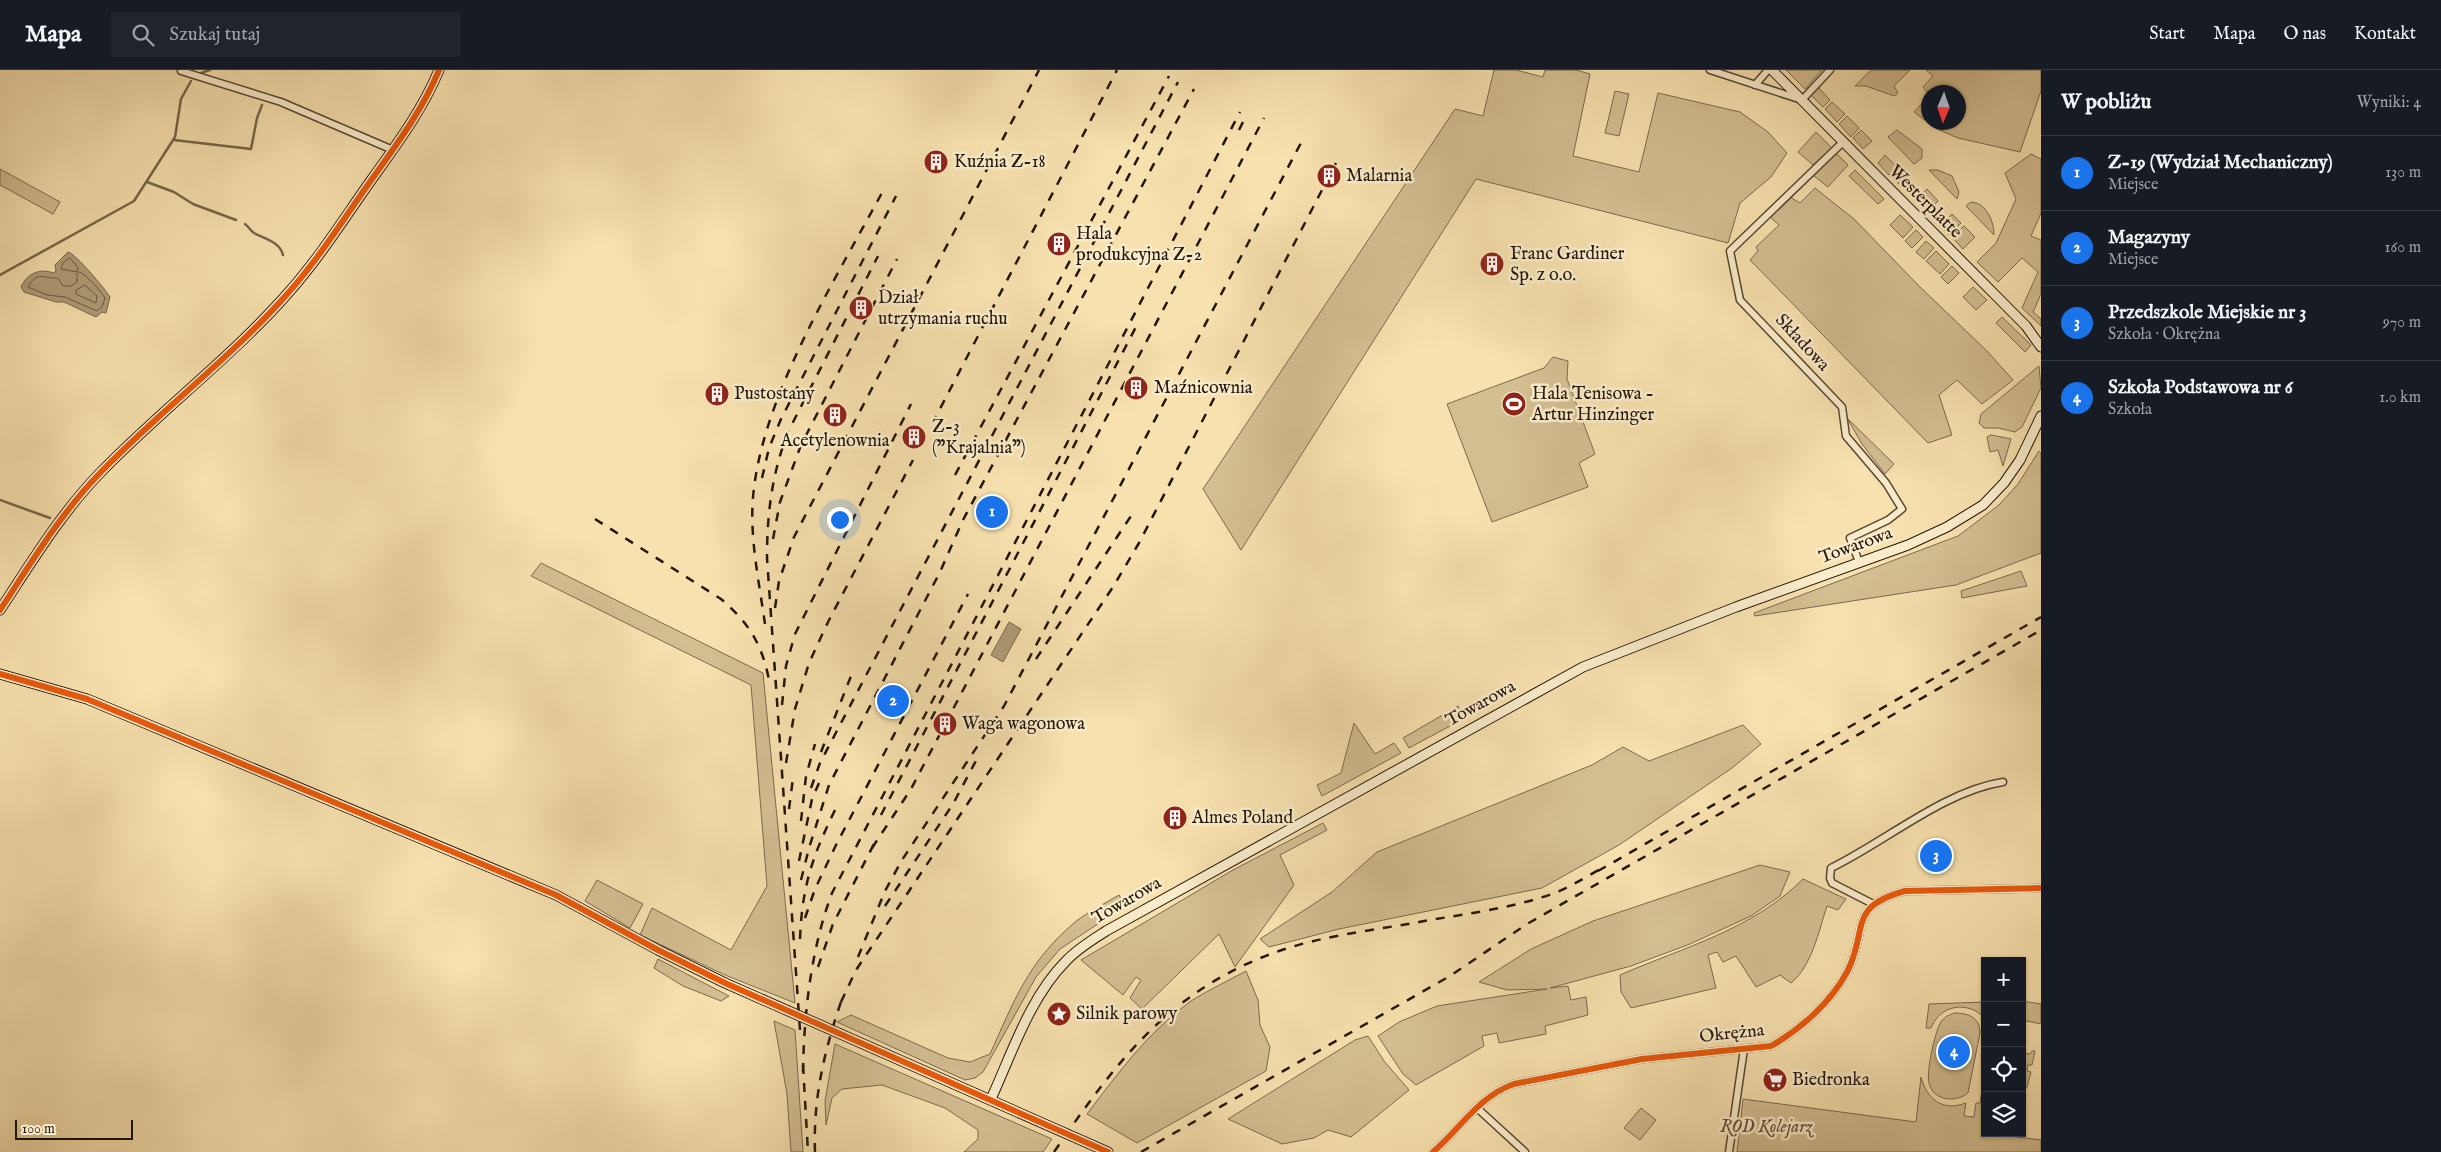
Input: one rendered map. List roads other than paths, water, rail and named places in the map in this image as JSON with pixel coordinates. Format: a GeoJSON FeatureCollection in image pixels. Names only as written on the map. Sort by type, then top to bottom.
{"type":"FeatureCollection","features":[{"type":"Feature","properties":{"kind":"main road"},"geometry":{"type":"LineString","coordinates":[[0,610],[55,527],[91,483],[155,419],[254,330],[290,292],[320,255],[392,150],[430,93],[439,70]]}},
{"type":"Feature","properties":{"kind":"main road","name":"Westerplatte"},"geometry":{"type":"LineString","coordinates":[[1772,70],[2026,326],[2041,347]]}},
{"type":"Feature","properties":{"kind":"main road","name":"Westerplatte"},"geometry":{"type":"LineString","coordinates":[[2026,326],[2041,336]]}},
{"type":"Feature","properties":{"kind":"main road","name":"Towarowa"},"geometry":{"type":"LineString","coordinates":[[991,1099],[1019,1036],[1048,983],[1074,954],[1106,931],[1583,667],[1908,545],[1947,527],[1983,505],[2004,483],[2020,460],[2041,416]]}},
{"type":"Feature","properties":{"kind":"main road"},"geometry":{"type":"LineString","coordinates":[[0,674],[87,698],[556,895],[658,950],[726,983],[1108,1152]]}},
{"type":"Feature","properties":{"kind":"street"},"geometry":{"type":"LineString","coordinates":[[1710,70],[1802,100],[1830,70]]}},
{"type":"Feature","properties":{"kind":"street"},"geometry":{"type":"LineString","coordinates":[[1755,85],[1768,70]]}},
{"type":"Feature","properties":{"kind":"street"},"geometry":{"type":"LineString","coordinates":[[187,72],[281,102],[392,150]]}},
{"type":"Feature","properties":{"kind":"street","name":"Składowa"},"geometry":{"type":"LineString","coordinates":[[1843,142],[1730,250],[1740,300],[1842,407],[1846,436],[1886,483],[1902,509],[1888,520],[1850,538],[1859,562]]}},
{"type":"Feature","properties":{"kind":"street"},"geometry":{"type":"LineString","coordinates":[[2004,782],[1986,785],[1921,816],[1831,868],[1830,878],[1832,883],[1873,904],[1886,896],[1905,891],[2041,888]]}},
{"type":"Feature","properties":{"kind":"street","name":"Okrężna"},"geometry":{"type":"LineString","coordinates":[[1433,1152],[1499,1089],[1532,1079],[1676,1054],[1744,1050],[1771,1046],[1784,1039],[1836,991],[1848,970],[1862,922],[1873,904]]}},
{"type":"Feature","properties":{"kind":"street"},"geometry":{"type":"LineString","coordinates":[[1729,1152],[1744,1050]]}},
{"type":"Feature","properties":{"kind":"street"},"geometry":{"type":"LineString","coordinates":[[1477,1108],[1525,1152]]}},
{"type":"Feature","properties":{"kind":"water"},"geometry":{"type":"Polygon","coordinates":[[[68,252],[97,280],[110,297],[106,313],[102,312],[96,317],[64,302],[56,302],[24,292],[21,287],[27,278],[35,273],[44,271],[53,273],[56,271],[55,265],[68,252]]]}},
{"type":"Feature","properties":{"kind":"water"},"geometry":{"type":"Polygon","coordinates":[[[1009,622],[1021,629],[1003,662],[991,655],[1009,622]]]}},
{"type":"Feature","properties":{"kind":"waterway"},"geometry":{"type":"LineString","coordinates":[[201,73],[210,70]]}},
{"type":"Feature","properties":{"kind":"waterway"},"geometry":{"type":"LineString","coordinates":[[0,275],[134,201],[175,137],[181,99],[191,81]]}},
{"type":"Feature","properties":{"kind":"waterway"},"geometry":{"type":"LineString","coordinates":[[174,140],[251,149],[257,118],[262,105]]}},
{"type":"Feature","properties":{"kind":"waterway"},"geometry":{"type":"LineString","coordinates":[[147,182],[174,192],[193,204],[236,220]]}},
{"type":"Feature","properties":{"kind":"waterway"},"geometry":{"type":"LineString","coordinates":[[245,224],[254,233],[279,247],[283,255]]}},
{"type":"Feature","properties":{"kind":"waterway"},"geometry":{"type":"LineString","coordinates":[[0,500],[50,518]]}},
{"type":"Feature","properties":{"kind":"railway"},"geometry":{"type":"LineString","coordinates":[[775,608],[779,581],[794,537],[1039,70]]}},
{"type":"Feature","properties":{"kind":"railway"},"geometry":{"type":"LineString","coordinates":[[932,424],[1117,70]]}},
{"type":"Feature","properties":{"kind":"railway"},"geometry":{"type":"LineString","coordinates":[[955,475],[1169,76]]}},
{"type":"Feature","properties":{"kind":"railway"},"geometry":{"type":"LineString","coordinates":[[811,788],[820,763],[1178,82]]}},
{"type":"Feature","properties":{"kind":"railway"},"geometry":{"type":"LineString","coordinates":[[801,880],[829,785],[940,572],[963,520],[1194,89]]}},
{"type":"Feature","properties":{"kind":"railway"},"geometry":{"type":"LineString","coordinates":[[803,1072],[810,981],[819,936],[832,893],[1240,112]]}},
{"type":"Feature","properties":{"kind":"railway"},"geometry":{"type":"LineString","coordinates":[[1239,130],[1247,114]]}},
{"type":"Feature","properties":{"kind":"railway"},"geometry":{"type":"LineString","coordinates":[[872,848],[911,789],[1264,118]]}},
{"type":"Feature","properties":{"kind":"railway"},"geometry":{"type":"LineString","coordinates":[[858,957],[885,891],[902,860],[1004,706],[1303,139]]}},
{"type":"Feature","properties":{"kind":"railway"},"geometry":{"type":"LineString","coordinates":[[841,1002],[856,970],[1113,587],[1139,543],[1336,163]]}},
{"type":"Feature","properties":{"kind":"railway"},"geometry":{"type":"LineString","coordinates":[[765,624],[752,521],[754,488],[761,450],[788,373],[806,334],[884,189]]}},
{"type":"Feature","properties":{"kind":"railway"},"geometry":{"type":"LineString","coordinates":[[762,478],[769,448],[781,419],[896,196]]}},
{"type":"Feature","properties":{"kind":"railway"},"geometry":{"type":"LineString","coordinates":[[800,1030],[767,558],[769,509],[774,478],[788,432],[878,256]]}},
{"type":"Feature","properties":{"kind":"railway"},"geometry":{"type":"LineString","coordinates":[[773,539],[780,502],[801,445],[897,259]]}},
{"type":"Feature","properties":{"kind":"railway"},"geometry":{"type":"LineString","coordinates":[[881,815],[1137,325]]}},
{"type":"Feature","properties":{"kind":"railway"},"geometry":{"type":"LineString","coordinates":[[782,705],[786,666],[795,634],[911,404]]}},
{"type":"Feature","properties":{"kind":"railway"},"geometry":{"type":"LineString","coordinates":[[786,763],[795,709],[809,663],[828,622],[913,460]]}},
{"type":"Feature","properties":{"kind":"railway"},"geometry":{"type":"LineString","coordinates":[[1036,659],[1133,513]]}},
{"type":"Feature","properties":{"kind":"railway"},"geometry":{"type":"LineString","coordinates":[[595,519],[721,599],[731,608],[753,635],[766,667],[769,680]]}},
{"type":"Feature","properties":{"kind":"railway"},"geometry":{"type":"LineString","coordinates":[[805,918],[815,889],[836,845],[968,594]]}},
{"type":"Feature","properties":{"kind":"railway"},"geometry":{"type":"LineString","coordinates":[[1598,871],[2041,617]]}},
{"type":"Feature","properties":{"kind":"railway"},"geometry":{"type":"LineString","coordinates":[[1141,1152],[1450,976],[1527,924],[2041,630]]}},
{"type":"Feature","properties":{"kind":"railway"},"geometry":{"type":"LineString","coordinates":[[821,752],[853,671]]}},
{"type":"Feature","properties":{"kind":"railway"},"geometry":{"type":"LineString","coordinates":[[801,821],[806,776],[815,744]]}},
{"type":"Feature","properties":{"kind":"railway"},"geometry":{"type":"LineString","coordinates":[[885,906],[953,804],[979,755]]}},
{"type":"Feature","properties":{"kind":"railway"},"geometry":{"type":"LineString","coordinates":[[789,809],[793,778]]}},
{"type":"Feature","properties":{"kind":"railway"},"geometry":{"type":"LineString","coordinates":[[799,861],[812,799],[819,783]]}},
{"type":"Feature","properties":{"kind":"railway"},"geometry":{"type":"LineString","coordinates":[[800,939],[803,904],[814,858],[835,810]]}},
{"type":"Feature","properties":{"kind":"railway"},"geometry":{"type":"LineString","coordinates":[[818,967],[833,924],[875,842]]}},
{"type":"Feature","properties":{"kind":"railway"},"geometry":{"type":"LineString","coordinates":[[1054,1152],[1101,1086],[1126,1057],[1180,1005],[1211,983],[1246,965],[1301,944],[1352,933],[1519,904],[1552,894],[1602,868]]}},
{"type":"Feature","properties":{"kind":"railway"},"geometry":{"type":"LineString","coordinates":[[815,1152],[816,1111],[821,1072],[843,996]]}},
{"type":"Feature","properties":{"kind":"railway"},"geometry":{"type":"LineString","coordinates":[[803,1065],[808,1152]]}},
{"type":"Feature","properties":{"kind":"place","name":"Kuźnia Z-18"},"geometry":{"type":"Point","coordinates":[936,162]}},
{"type":"Feature","properties":{"kind":"place","name":"Malarnia"},"geometry":{"type":"Point","coordinates":[1329,176]}},
{"type":"Feature","properties":{"kind":"place","name":"Hala produkcyjna Z-2"},"geometry":{"type":"Point","coordinates":[1059,244]}},
{"type":"Feature","properties":{"kind":"place","name":"Franc Gardiner Sp. z o.o."},"geometry":{"type":"Point","coordinates":[1492,264]}},
{"type":"Feature","properties":{"kind":"place","name":"Dział utrzymania ruchu"},"geometry":{"type":"Point","coordinates":[861,308]}},
{"type":"Feature","properties":{"kind":"place","name":"Maźnicownia"},"geometry":{"type":"Point","coordinates":[1136,388]}},
{"type":"Feature","properties":{"kind":"place","name":"Pustostany"},"geometry":{"type":"Point","coordinates":[717,394]}},
{"type":"Feature","properties":{"kind":"place","name":"Hala Tenisowa - Artur Hinzinger"},"geometry":{"type":"Point","coordinates":[1514,404]}},
{"type":"Feature","properties":{"kind":"place","name":"Acetylenownia"},"geometry":{"type":"Point","coordinates":[835,415]}},
{"type":"Feature","properties":{"kind":"place","name":"Z-3 (\"Krajalnia\")"},"geometry":{"type":"Point","coordinates":[914,437]}},
{"type":"Feature","properties":{"kind":"place","name":"Z-19 (Wydział Mechaniczny)"},"geometry":{"type":"Point","coordinates":[992,512]}},
{"type":"Feature","properties":{"kind":"place","name":"Magazyny"},"geometry":{"type":"Point","coordinates":[893,701]}},
{"type":"Feature","properties":{"kind":"place","name":"Waga wagonowa"},"geometry":{"type":"Point","coordinates":[945,724]}},
{"type":"Feature","properties":{"kind":"place","name":"Almes Poland"},"geometry":{"type":"Point","coordinates":[1175,818]}},
{"type":"Feature","properties":{"kind":"place","name":"Przedszkole Miejskie nr 3"},"geometry":{"type":"Point","coordinates":[1936,856]}},
{"type":"Feature","properties":{"kind":"place","name":"Silnik parowy"},"geometry":{"type":"Point","coordinates":[1059,1014]}},
{"type":"Feature","properties":{"kind":"place","name":"Szkoła Podstawowa nr 6"},"geometry":{"type":"Point","coordinates":[1954,1052]}},
{"type":"Feature","properties":{"kind":"place","name":"Biedronka"},"geometry":{"type":"Point","coordinates":[1775,1080]}},
{"type":"Feature","properties":{"kind":"park label","name":"ROD Kolejarz"},"geometry":{"type":"Point","coordinates":[1766,1127]}}]}
